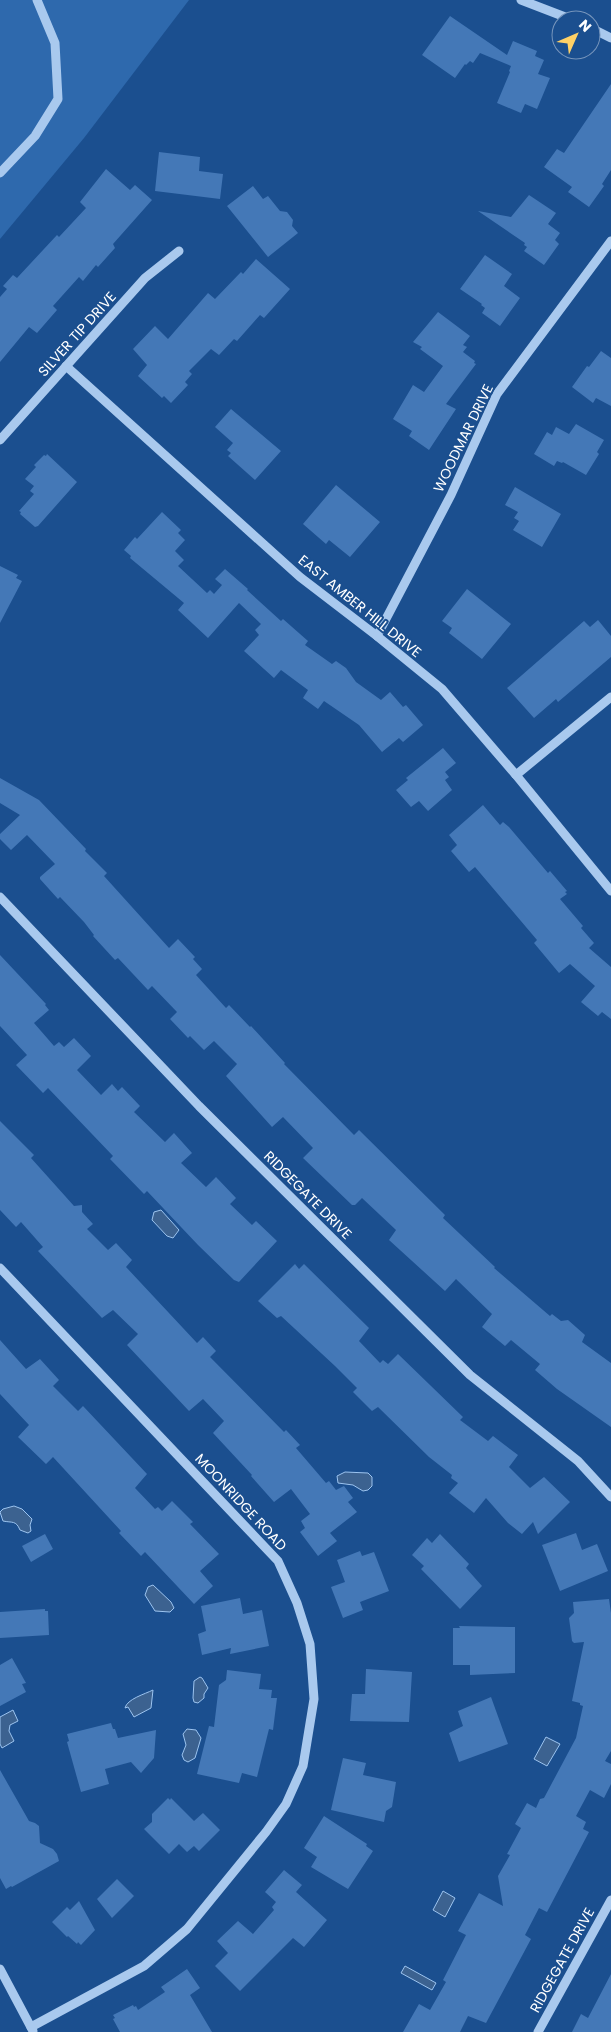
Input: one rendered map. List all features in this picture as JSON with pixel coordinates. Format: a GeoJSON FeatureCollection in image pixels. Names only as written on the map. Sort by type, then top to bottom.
{"type":"FeatureCollection","features":[{"type":"Feature","properties":{"kind":"street"},"geometry":{"type":"LineString","coordinates":[[1,169],[35,136],[58,99],[55,43],[37,0]]}},
{"type":"Feature","properties":{"kind":"street"},"geometry":{"type":"LineString","coordinates":[[521,0],[551,12]]}},
{"type":"Feature","properties":{"kind":"street","name":"WOODMAR DRIVE"},"geometry":{"type":"LineString","coordinates":[[377,636],[451,495],[497,394],[611,242]]}},
{"type":"Feature","properties":{"kind":"street","name":"SILVER TIP DRIVE"},"geometry":{"type":"LineString","coordinates":[[0,440],[145,278],[179,251]]}},
{"type":"Feature","properties":{"kind":"street","name":"EAST AMBER HILL DRIVE"},"geometry":{"type":"LineString","coordinates":[[66,366],[300,577],[442,689],[516,775],[611,891]]}},
{"type":"Feature","properties":{"kind":"street"},"geometry":{"type":"LineString","coordinates":[[516,775],[611,697]]}},
{"type":"Feature","properties":{"kind":"street","name":"RIDGEGATE DRIVE"},"geometry":{"type":"LineString","coordinates":[[0,897],[198,1106],[470,1375],[578,1461],[611,1497]]}},
{"type":"Feature","properties":{"kind":"street","name":"MOONRIDGE ROAD"},"geometry":{"type":"LineString","coordinates":[[0,1268],[278,1560],[297,1603],[310,1644],[314,1699],[303,1766],[286,1804],[266,1832],[187,1928],[144,1966],[32,2029]]}},
{"type":"Feature","properties":{"kind":"street","name":"RIDGEGATE DRIVE"},"geometry":{"type":"LineString","coordinates":[[538,2032],[611,1900]]}},
{"type":"Feature","properties":{"kind":"street"},"geometry":{"type":"LineString","coordinates":[[0,1969],[32,2029]]}},
{"type":"Feature","properties":{"kind":"shaded area"},"geometry":{"type":"Polygon","coordinates":[[[0,0],[189,0],[84,138],[0,239],[0,0]]]}},
{"type":"Feature","properties":{"kind":"shaded area"},"geometry":{"type":"Polygon","coordinates":[[[161,1210],[179,1230],[173,1238],[167,1236],[152,1220],[154,1212],[161,1210]]]}},
{"type":"Feature","properties":{"kind":"shaded area"},"geometry":{"type":"Polygon","coordinates":[[[345,1472],[368,1473],[372,1477],[372,1486],[368,1490],[363,1491],[353,1485],[338,1483],[337,1476],[345,1472]]]}},
{"type":"Feature","properties":{"kind":"shaded area"},"geometry":{"type":"Polygon","coordinates":[[[14,1506],[22,1509],[32,1519],[31,1531],[28,1533],[20,1530],[15,1523],[3,1521],[0,1512],[3,1509],[14,1506]]]}},
{"type":"Feature","properties":{"kind":"shaded area"},"geometry":{"type":"Polygon","coordinates":[[[153,1585],[171,1602],[174,1608],[170,1612],[155,1611],[145,1595],[148,1587],[153,1585]]]}},
{"type":"Feature","properties":{"kind":"shaded area"},"geometry":{"type":"Polygon","coordinates":[[[200,1677],[208,1688],[204,1698],[198,1703],[194,1702],[193,1698],[194,1681],[200,1677]]]}},
{"type":"Feature","properties":{"kind":"shaded area"},"geometry":{"type":"Polygon","coordinates":[[[153,1690],[151,1708],[134,1717],[128,1707],[125,1708],[133,1699],[153,1690]]]}},
{"type":"Feature","properties":{"kind":"shaded area"},"geometry":{"type":"Polygon","coordinates":[[[13,1710],[18,1721],[10,1725],[9,1731],[14,1741],[2,1748],[0,1744],[0,1717],[13,1710]]]}},
{"type":"Feature","properties":{"kind":"shaded area"},"geometry":{"type":"Polygon","coordinates":[[[187,1729],[196,1730],[201,1738],[195,1758],[188,1762],[184,1760],[182,1755],[186,1745],[183,1734],[187,1729]]]}},
{"type":"Feature","properties":{"kind":"shaded area"},"geometry":{"type":"Polygon","coordinates":[[[546,1737],[560,1744],[547,1766],[534,1759],[546,1737]]]}},
{"type":"Feature","properties":{"kind":"shaded area"},"geometry":{"type":"Polygon","coordinates":[[[443,1891],[455,1898],[445,1917],[433,1910],[443,1891]]]}},
{"type":"Feature","properties":{"kind":"shaded area"},"geometry":{"type":"Polygon","coordinates":[[[405,1966],[436,1983],[432,1990],[401,1973],[405,1966]]]}},
{"type":"Feature","properties":{"kind":"building"},"geometry":{"type":"Polygon","coordinates":[[[450,16],[507,55],[513,41],[537,51],[535,56],[544,60],[538,74],[550,78],[537,109],[525,104],[521,113],[497,103],[511,66],[480,53],[473,63],[470,61],[465,64],[455,78],[422,55],[450,16]]]}},
{"type":"Feature","properties":{"kind":"building"},"geometry":{"type":"Polygon","coordinates":[[[611,84],[611,170],[602,184],[604,186],[589,207],[568,192],[572,187],[544,167],[557,149],[564,153],[611,84]]]}},
{"type":"Feature","properties":{"kind":"building"},"geometry":{"type":"Polygon","coordinates":[[[159,152],[200,157],[199,171],[223,174],[220,199],[155,191],[159,152]]]}},
{"type":"Feature","properties":{"kind":"building"},"geometry":{"type":"Polygon","coordinates":[[[106,169],[130,190],[135,185],[152,200],[113,244],[115,248],[98,267],[96,265],[83,281],[79,277],[53,306],[57,310],[37,333],[29,327],[0,362],[0,297],[7,289],[3,286],[13,275],[17,278],[57,235],[59,237],[86,208],[80,202],[106,169]]]}},
{"type":"Feature","properties":{"kind":"building"},"geometry":{"type":"Polygon","coordinates":[[[253,186],[263,199],[268,196],[280,211],[287,212],[293,220],[292,226],[298,233],[268,257],[227,206],[253,186]]]}},
{"type":"Feature","properties":{"kind":"building"},"geometry":{"type":"Polygon","coordinates":[[[529,195],[556,213],[548,224],[560,233],[555,240],[559,244],[544,265],[524,251],[527,247],[524,245],[525,243],[478,211],[511,217],[529,195]]]}},
{"type":"Feature","properties":{"kind":"building"},"geometry":{"type":"Polygon","coordinates":[[[485,255],[512,274],[504,286],[520,298],[500,326],[482,313],[485,308],[482,304],[460,289],[485,255]]]}},
{"type":"Feature","properties":{"kind":"building"},"geometry":{"type":"Polygon","coordinates":[[[256,259],[290,289],[264,318],[260,315],[237,341],[234,339],[219,355],[211,349],[189,371],[192,374],[185,382],[188,385],[171,403],[164,396],[162,398],[138,376],[147,365],[133,349],[155,326],[168,339],[208,293],[215,299],[241,272],[243,274],[256,259]]]}},
{"type":"Feature","properties":{"kind":"building"},"geometry":{"type":"Polygon","coordinates":[[[438,312],[470,336],[463,345],[467,347],[463,352],[475,361],[474,363],[476,364],[446,404],[456,409],[429,450],[409,436],[412,431],[393,419],[413,385],[424,392],[443,366],[420,349],[422,347],[413,342],[438,312]]]}},
{"type":"Feature","properties":{"kind":"building"},"geometry":{"type":"Polygon","coordinates":[[[601,351],[611,358],[611,406],[596,398],[593,403],[572,387],[601,351]]]}},
{"type":"Feature","properties":{"kind":"building"},"geometry":{"type":"Polygon","coordinates":[[[231,409],[281,451],[255,480],[228,456],[231,453],[227,450],[233,443],[215,427],[231,409]]]}},
{"type":"Feature","properties":{"kind":"building"},"geometry":{"type":"Polygon","coordinates":[[[576,424],[604,440],[597,452],[599,454],[586,475],[563,462],[557,461],[554,466],[534,454],[547,432],[552,435],[556,427],[569,434],[576,424]]]}},
{"type":"Feature","properties":{"kind":"building"},"geometry":{"type":"Polygon","coordinates":[[[47,454],[77,482],[38,526],[35,527],[19,511],[34,494],[30,491],[34,486],[25,479],[36,467],[34,465],[47,454]]]}},
{"type":"Feature","properties":{"kind":"building"},"geometry":{"type":"Polygon","coordinates":[[[336,485],[380,522],[350,557],[329,540],[326,544],[303,524],[336,485]]]}},
{"type":"Feature","properties":{"kind":"building"},"geometry":{"type":"Polygon","coordinates":[[[515,487],[561,514],[542,547],[513,530],[519,521],[514,518],[518,512],[505,505],[515,487]]]}},
{"type":"Feature","properties":{"kind":"building"},"geometry":{"type":"Polygon","coordinates":[[[162,512],[181,530],[178,533],[185,540],[175,551],[184,560],[178,566],[207,593],[210,590],[214,594],[222,585],[215,579],[225,569],[281,621],[283,619],[308,641],[305,645],[332,664],[336,661],[346,668],[356,682],[381,700],[390,692],[403,707],[406,705],[423,725],[403,742],[399,738],[382,752],[359,725],[324,701],[318,709],[303,698],[308,690],[281,670],[274,678],[244,651],[259,635],[255,630],[261,624],[239,603],[208,638],[178,610],[184,603],[130,558],[131,556],[124,550],[162,512]]]}},
{"type":"Feature","properties":{"kind":"building"},"geometry":{"type":"Polygon","coordinates":[[[0,566],[18,575],[16,578],[22,581],[0,623],[0,566]]]}},
{"type":"Feature","properties":{"kind":"building"},"geometry":{"type":"Polygon","coordinates":[[[467,589],[511,624],[482,659],[449,633],[452,628],[442,621],[467,589]]]}},
{"type":"Feature","properties":{"kind":"building"},"geometry":{"type":"Polygon","coordinates":[[[598,620],[611,636],[611,657],[558,702],[556,699],[534,718],[507,688],[584,621],[590,627],[598,620]]]}},
{"type":"Feature","properties":{"kind":"building"},"geometry":{"type":"Polygon","coordinates":[[[443,748],[456,763],[445,772],[449,777],[445,780],[452,790],[428,811],[419,801],[411,807],[396,790],[408,780],[406,778],[443,748]]]}},
{"type":"Feature","properties":{"kind":"building"},"geometry":{"type":"Polygon","coordinates":[[[0,778],[39,800],[86,849],[85,851],[107,873],[104,876],[169,948],[178,939],[195,957],[193,959],[202,969],[196,975],[226,1008],[229,1005],[251,1026],[284,1064],[354,1135],[359,1130],[445,1215],[443,1218],[494,1268],[550,1316],[552,1314],[561,1321],[568,1320],[585,1335],[582,1342],[611,1363],[611,1427],[557,1389],[535,1370],[540,1364],[511,1340],[505,1346],[482,1327],[492,1314],[456,1279],[445,1291],[389,1240],[396,1230],[362,1198],[355,1205],[352,1205],[303,1158],[313,1148],[283,1117],[272,1127],[226,1076],[237,1064],[214,1041],[204,1050],[190,1036],[188,1038],[170,1019],[177,1012],[152,986],[148,990],[118,958],[115,960],[93,936],[84,922],[60,897],[58,899],[40,879],[55,864],[27,835],[11,850],[0,839],[0,834],[20,815],[0,803],[0,778]]]}},
{"type":"Feature","properties":{"kind":"building"},"geometry":{"type":"Polygon","coordinates":[[[483,805],[500,825],[503,822],[509,827],[548,873],[550,871],[567,891],[565,892],[567,894],[560,899],[583,926],[581,928],[594,943],[589,948],[611,967],[611,1019],[602,1012],[598,1016],[581,1002],[595,986],[570,964],[559,973],[534,943],[537,940],[475,867],[469,872],[451,851],[457,845],[449,835],[483,805]]]}},
{"type":"Feature","properties":{"kind":"building"},"geometry":{"type":"Polygon","coordinates":[[[0,955],[46,1004],[49,1010],[34,1023],[54,1046],[59,1042],[64,1047],[74,1038],[91,1056],[77,1070],[101,1095],[112,1084],[118,1091],[122,1087],[140,1106],[134,1112],[165,1142],[174,1133],[192,1153],[181,1163],[206,1187],[216,1177],[236,1198],[230,1204],[252,1225],[256,1221],[277,1241],[239,1282],[234,1280],[198,1245],[147,1191],[144,1194],[110,1159],[113,1156],[48,1088],[43,1093],[16,1065],[27,1055],[0,1026],[0,955]]]}},
{"type":"Feature","properties":{"kind":"building"},"geometry":{"type":"Polygon","coordinates":[[[0,1121],[34,1155],[31,1158],[74,1206],[82,1205],[82,1212],[93,1224],[87,1229],[108,1250],[116,1243],[132,1260],[126,1267],[197,1343],[203,1337],[216,1351],[210,1357],[284,1432],[286,1430],[300,1445],[296,1448],[326,1483],[329,1481],[336,1490],[344,1486],[353,1498],[348,1502],[357,1512],[330,1533],[337,1541],[318,1556],[300,1532],[305,1528],[301,1521],[310,1514],[291,1489],[274,1502],[213,1433],[224,1421],[203,1399],[189,1411],[127,1345],[138,1334],[113,1310],[102,1318],[38,1251],[43,1247],[21,1222],[16,1227],[0,1210],[0,1121]]]}},
{"type":"Feature","properties":{"kind":"building"},"geometry":{"type":"Polygon","coordinates":[[[295,1264],[299,1269],[304,1264],[369,1328],[359,1341],[380,1363],[383,1360],[388,1364],[398,1354],[463,1417],[460,1420],[488,1441],[493,1436],[518,1455],[509,1467],[530,1488],[544,1477],[570,1502],[538,1534],[533,1522],[522,1534],[508,1523],[486,1498],[474,1513],[449,1493],[458,1483],[451,1478],[452,1475],[429,1457],[378,1407],[372,1411],[353,1392],[357,1388],[335,1366],[281,1316],[277,1318],[258,1301],[295,1264]]]}},
{"type":"Feature","properties":{"kind":"building"},"geometry":{"type":"Polygon","coordinates":[[[0,1340],[26,1369],[40,1359],[59,1380],[53,1386],[78,1411],[83,1406],[147,1474],[135,1488],[155,1509],[158,1507],[162,1511],[172,1501],[193,1522],[190,1524],[219,1554],[200,1571],[213,1586],[194,1604],[145,1552],[141,1556],[119,1533],[121,1531],[53,1457],[46,1464],[18,1437],[29,1425],[0,1394],[0,1340]]]}},
{"type":"Feature","properties":{"kind":"building"},"geometry":{"type":"Polygon","coordinates":[[[576,1533],[582,1550],[597,1544],[608,1571],[560,1591],[542,1545],[576,1533]]]}},
{"type":"Feature","properties":{"kind":"building"},"geometry":{"type":"Polygon","coordinates":[[[45,1534],[53,1549],[31,1562],[22,1546],[45,1534]]]}},
{"type":"Feature","properties":{"kind":"building"},"geometry":{"type":"Polygon","coordinates":[[[440,1534],[469,1564],[466,1568],[482,1586],[460,1609],[421,1569],[424,1566],[412,1555],[427,1538],[432,1543],[440,1534]]]}},
{"type":"Feature","properties":{"kind":"building"},"geometry":{"type":"Polygon","coordinates":[[[360,1551],[362,1556],[374,1552],[389,1591],[360,1602],[363,1610],[343,1618],[331,1587],[345,1582],[337,1560],[360,1551]]]}},
{"type":"Feature","properties":{"kind":"building"},"geometry":{"type":"Polygon","coordinates":[[[240,1598],[243,1614],[262,1610],[269,1646],[230,1654],[231,1648],[202,1655],[198,1634],[206,1631],[201,1606],[240,1598]]]}},
{"type":"Feature","properties":{"kind":"building"},"geometry":{"type":"Polygon","coordinates":[[[609,1599],[611,1613],[611,1751],[605,1761],[611,1764],[611,1784],[604,1798],[590,1790],[576,1816],[586,1822],[583,1829],[589,1832],[547,1912],[539,1908],[525,1935],[531,1939],[486,2023],[468,2016],[460,2032],[403,2032],[419,2004],[430,2010],[446,1982],[443,1980],[466,1935],[458,1931],[479,1893],[503,1906],[498,1876],[510,1855],[507,1854],[521,1828],[515,1824],[527,1803],[536,1808],[540,1799],[544,1798],[576,1738],[583,1706],[572,1701],[584,1642],[574,1643],[572,1641],[569,1618],[574,1613],[573,1602],[609,1599]]]}},
{"type":"Feature","properties":{"kind":"building"},"geometry":{"type":"Polygon","coordinates":[[[45,1609],[45,1611],[48,1611],[49,1635],[0,1638],[0,1612],[45,1609]]]}},
{"type":"Feature","properties":{"kind":"building"},"geometry":{"type":"Polygon","coordinates":[[[459,1626],[515,1627],[515,1673],[470,1675],[470,1665],[453,1665],[453,1628],[460,1628],[459,1626]]]}},
{"type":"Feature","properties":{"kind":"building"},"geometry":{"type":"Polygon","coordinates":[[[12,1658],[26,1683],[22,1684],[26,1692],[0,1706],[0,1665],[12,1658]]]}},
{"type":"Feature","properties":{"kind":"building"},"geometry":{"type":"Polygon","coordinates":[[[366,1669],[412,1672],[409,1722],[350,1721],[352,1694],[365,1694],[366,1669]]]}},
{"type":"Feature","properties":{"kind":"building"},"geometry":{"type":"Polygon","coordinates":[[[227,1670],[261,1674],[259,1689],[272,1690],[271,1698],[277,1698],[273,1730],[269,1729],[257,1777],[242,1773],[239,1783],[197,1774],[209,1726],[214,1727],[219,1685],[226,1680],[227,1670]]]}},
{"type":"Feature","properties":{"kind":"building"},"geometry":{"type":"Polygon","coordinates":[[[491,1697],[508,1744],[459,1762],[449,1733],[463,1726],[458,1711],[491,1697]]]}},
{"type":"Feature","properties":{"kind":"building"},"geometry":{"type":"Polygon","coordinates":[[[111,1723],[118,1738],[156,1730],[154,1758],[141,1773],[131,1762],[105,1769],[109,1784],[81,1792],[67,1742],[69,1741],[67,1734],[111,1723]]]}},
{"type":"Feature","properties":{"kind":"building"},"geometry":{"type":"Polygon","coordinates":[[[343,1758],[366,1763],[363,1775],[396,1782],[392,1807],[386,1811],[384,1822],[331,1810],[343,1758]]]}},
{"type":"Feature","properties":{"kind":"building"},"geometry":{"type":"Polygon","coordinates":[[[0,1770],[29,1821],[39,1826],[40,1843],[53,1849],[59,1861],[6,1889],[0,1878],[0,1770]]]}},
{"type":"Feature","properties":{"kind":"building"},"geometry":{"type":"Polygon","coordinates":[[[168,1798],[170,1800],[171,1798],[194,1821],[203,1813],[220,1830],[199,1851],[194,1846],[187,1852],[179,1844],[169,1854],[144,1829],[152,1822],[152,1814],[168,1798]]]}},
{"type":"Feature","properties":{"kind":"building"},"geometry":{"type":"Polygon","coordinates":[[[324,1816],[367,1844],[366,1846],[373,1851],[348,1889],[311,1867],[317,1857],[304,1848],[324,1816]]]}},
{"type":"Feature","properties":{"kind":"building"},"geometry":{"type":"Polygon","coordinates":[[[284,1870],[302,1885],[296,1892],[327,1920],[304,1947],[293,1938],[240,1991],[215,1966],[228,1953],[217,1941],[238,1921],[253,1934],[274,1910],[272,1907],[276,1902],[265,1892],[284,1870]]]}},
{"type":"Feature","properties":{"kind":"building"},"geometry":{"type":"Polygon","coordinates":[[[117,1879],[134,1896],[112,1918],[97,1899],[117,1879]]]}},
{"type":"Feature","properties":{"kind":"building"},"geometry":{"type":"Polygon","coordinates":[[[79,1901],[95,1930],[81,1945],[67,1937],[52,1922],[67,1907],[70,1910],[79,1901]]]}},
{"type":"Feature","properties":{"kind":"building"},"geometry":{"type":"Polygon","coordinates":[[[187,1969],[200,1988],[190,1995],[212,2032],[120,2032],[113,2019],[115,2018],[113,2015],[133,2005],[138,2010],[165,1992],[161,1987],[187,1969]]]}},
{"type":"Feature","properties":{"kind":"building"},"geometry":{"type":"Polygon","coordinates":[[[611,1974],[611,2032],[572,2032],[581,2014],[588,2018],[611,1974]]]}}]}
